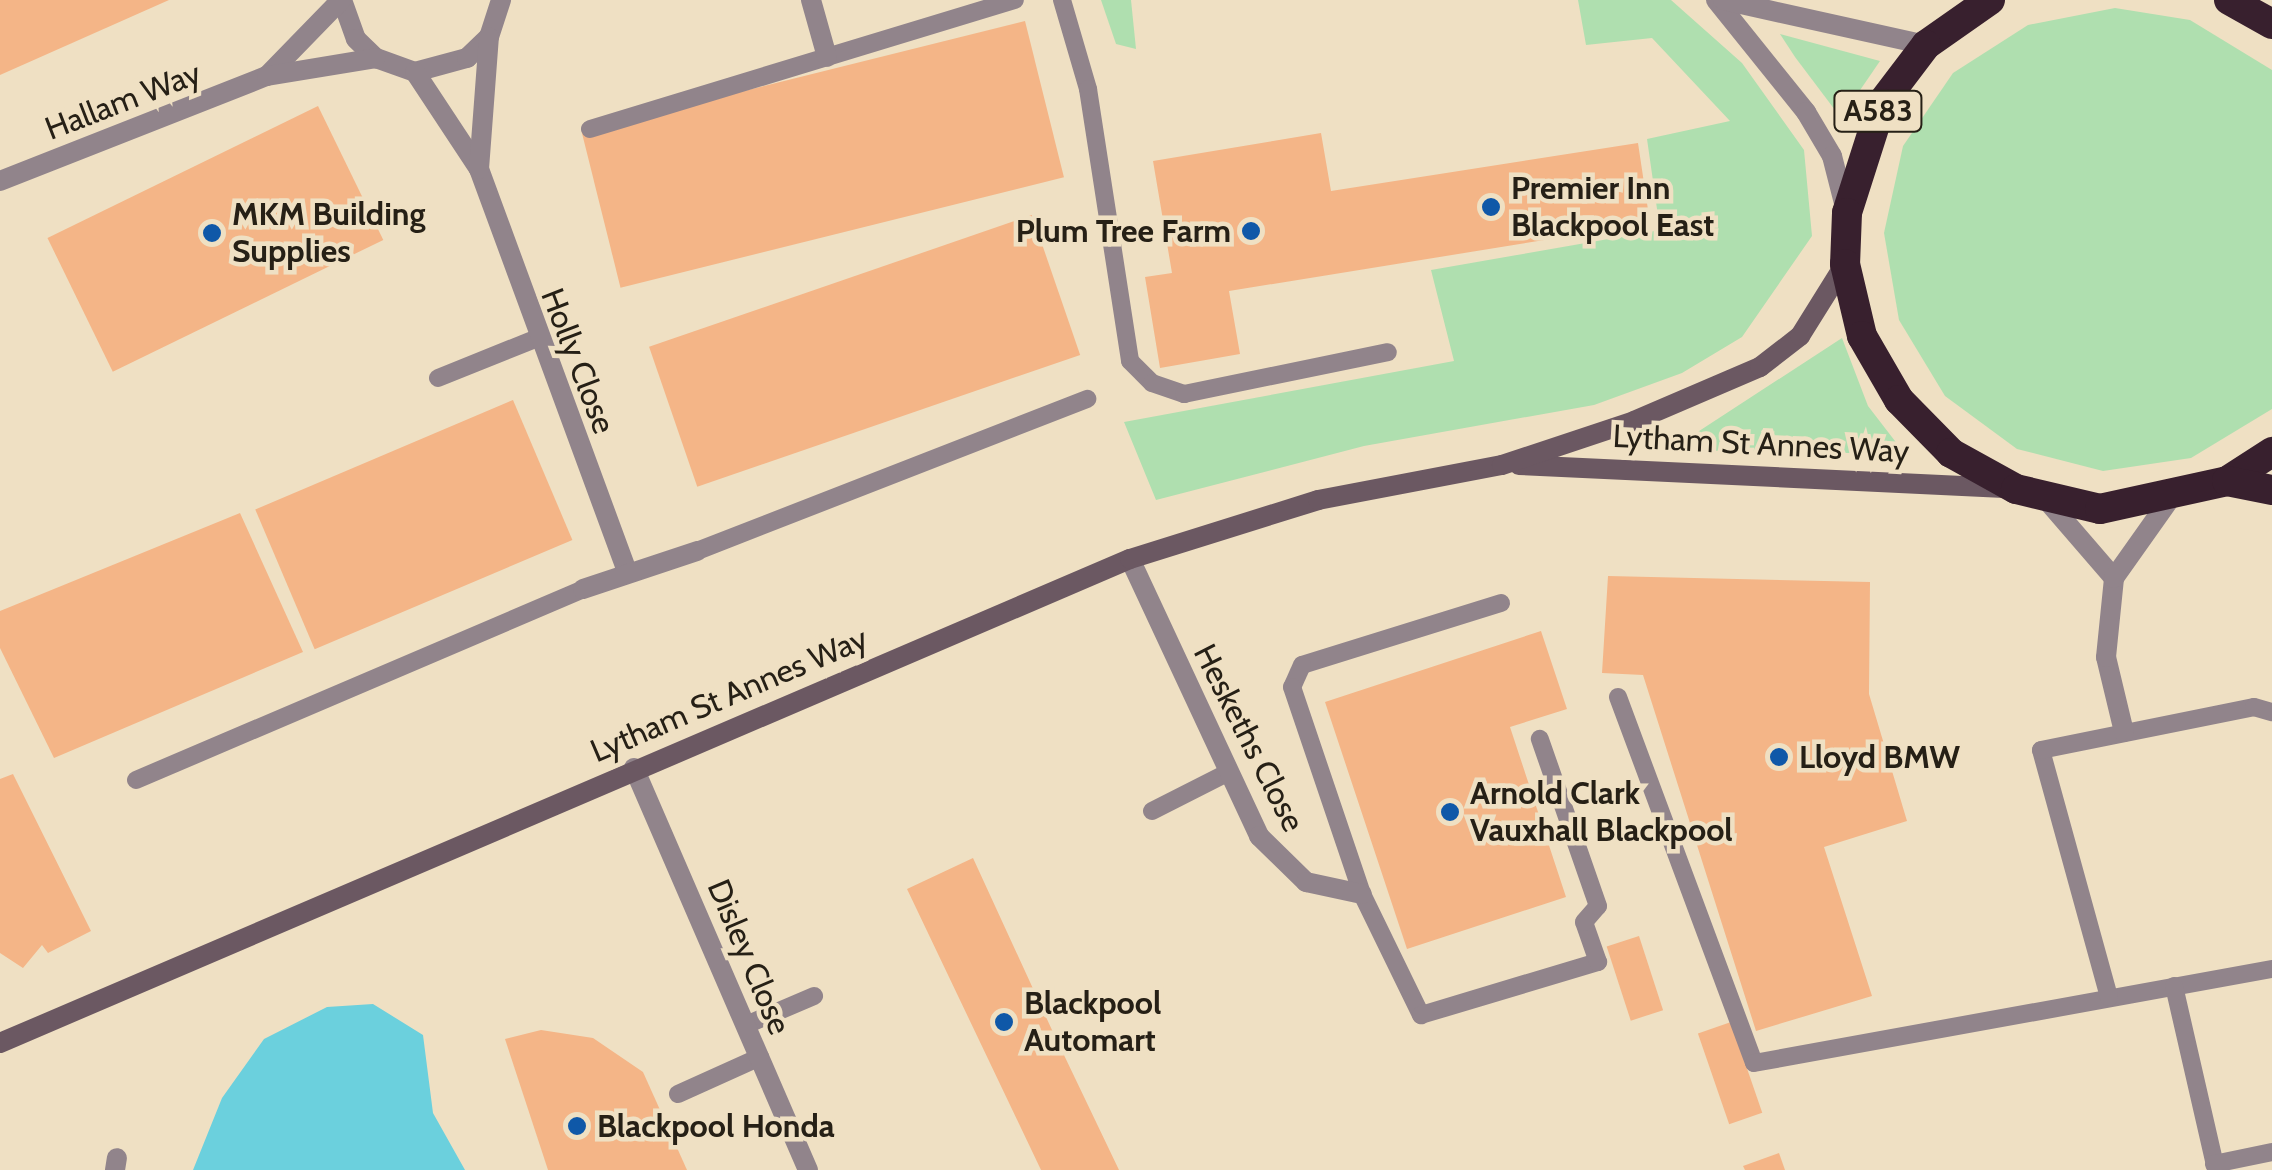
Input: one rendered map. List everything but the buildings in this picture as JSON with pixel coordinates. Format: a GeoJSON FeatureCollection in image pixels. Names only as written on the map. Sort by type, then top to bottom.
{"type":"FeatureCollection","features":[{"type":"Feature","properties":{"kind":"highway","name":"A583"},"geometry":{"type":"LineString","coordinates":[[1989,0],[1926,45],[1882,103],[1847,213],[1845,264],[1862,336],[1899,400],[1952,453],[2030,492],[2100,508],[2170,499],[2227,481],[2272,452]]}},
{"type":"Feature","properties":{"kind":"highway","name":"A583"},"geometry":{"type":"LineString","coordinates":[[2227,481],[2272,490]]}},
{"type":"Feature","properties":{"kind":"main road","name":"Lytham St Annes Way"},"geometry":{"type":"LineString","coordinates":[[0,1043],[1130,558],[1318,500],[1502,465],[1760,368],[1800,336],[1845,264]]}},
{"type":"Feature","properties":{"kind":"main road","name":"Lytham St Annes Way"},"geometry":{"type":"LineString","coordinates":[[1502,465],[1730,468],[2030,492]]}},
{"type":"Feature","properties":{"kind":"street"},"geometry":{"type":"LineString","coordinates":[[341,0],[356,39],[376,58],[415,72],[467,58],[489,37],[504,4]]}},
{"type":"Feature","properties":{"kind":"street","name":"Hallam Way"},"geometry":{"type":"LineString","coordinates":[[267,76],[341,0]]}},
{"type":"Feature","properties":{"kind":"street"},"geometry":{"type":"LineString","coordinates":[[810,0],[826,56]]}},
{"type":"Feature","properties":{"kind":"street"},"geometry":{"type":"LineString","coordinates":[[1720,0],[1926,45]]}},
{"type":"Feature","properties":{"kind":"street"},"geometry":{"type":"LineString","coordinates":[[1720,0],[1806,112],[1832,156],[1847,213]]}},
{"type":"Feature","properties":{"kind":"street","name":"Holly Close"},"geometry":{"type":"LineString","coordinates":[[479,170],[489,37]]}},
{"type":"Feature","properties":{"kind":"street","name":"Hallam Way"},"geometry":{"type":"LineString","coordinates":[[0,181],[267,76],[376,58]]}},
{"type":"Feature","properties":{"kind":"street","name":"Holly Close"},"geometry":{"type":"LineString","coordinates":[[415,72],[479,170],[536,339],[627,570]]}},
{"type":"Feature","properties":{"kind":"street"},"geometry":{"type":"LineString","coordinates":[[2030,492],[2114,578]]}},
{"type":"Feature","properties":{"kind":"street"},"geometry":{"type":"LineString","coordinates":[[2124,732],[2106,657],[2114,578],[2170,499]]}},
{"type":"Feature","properties":{"kind":"street"},"geometry":{"type":"LineString","coordinates":[[583,589],[627,570],[697,550]]}},
{"type":"Feature","properties":{"kind":"street","name":"Heskeths Close"},"geometry":{"type":"LineString","coordinates":[[1130,558],[1227,773],[1286,870],[1362,894]]}},
{"type":"Feature","properties":{"kind":"street","name":"Disley Close"},"geometry":{"type":"LineString","coordinates":[[634,768],[808,1170]]}},
{"type":"Feature","properties":{"kind":"lane"},"geometry":{"type":"LineString","coordinates":[[590,129],[1016,0]]}},
{"type":"Feature","properties":{"kind":"lane"},"geometry":{"type":"LineString","coordinates":[[1063,2],[1088,89],[1130,361],[1152,383],[1184,394],[1388,352]]}},
{"type":"Feature","properties":{"kind":"lane"},"geometry":{"type":"LineString","coordinates":[[438,378],[536,339]]}},
{"type":"Feature","properties":{"kind":"lane"},"geometry":{"type":"LineString","coordinates":[[697,550],[1087,399]]}},
{"type":"Feature","properties":{"kind":"lane"},"geometry":{"type":"LineString","coordinates":[[136,780],[583,589]]}},
{"type":"Feature","properties":{"kind":"lane"},"geometry":{"type":"LineString","coordinates":[[1501,603],[1302,665],[1292,687],[1362,894],[1421,1016],[1598,962],[1584,922],[1598,906],[1540,739]]}},
{"type":"Feature","properties":{"kind":"lane"},"geometry":{"type":"LineString","coordinates":[[1618,697],[1754,1064],[2272,969]]}},
{"type":"Feature","properties":{"kind":"lane"},"geometry":{"type":"LineString","coordinates":[[2108,997],[2041,750],[2124,732],[2272,712]]}},
{"type":"Feature","properties":{"kind":"lane"},"geometry":{"type":"LineString","coordinates":[[1152,812],[1227,773]]}},
{"type":"Feature","properties":{"kind":"lane"},"geometry":{"type":"LineString","coordinates":[[2174,986],[2215,1167],[2272,1152]]}},
{"type":"Feature","properties":{"kind":"lane"},"geometry":{"type":"LineString","coordinates":[[746,1024],[814,996]]}},
{"type":"Feature","properties":{"kind":"lane"},"geometry":{"type":"LineString","coordinates":[[678,1094],[760,1058]]}},
{"type":"Feature","properties":{"kind":"green space"},"geometry":{"type":"Polygon","coordinates":[[[1101,0],[1131,0],[1136,49],[1116,44],[1101,0]]]}},
{"type":"Feature","properties":{"kind":"green space"},"geometry":{"type":"Polygon","coordinates":[[[1578,0],[1671,0],[1742,63],[1804,150],[1812,236],[1742,337],[1682,373],[1594,405],[1364,446],[1156,500],[1124,422],[1454,361],[1431,270],[1660,230],[1647,139],[1730,121],[1652,38],[1586,45],[1578,0]]]}},
{"type":"Feature","properties":{"kind":"green space"},"geometry":{"type":"Polygon","coordinates":[[[2115,8],[2190,20],[2272,70],[2272,409],[2191,458],[2103,471],[2017,449],[1945,396],[1899,320],[1884,233],[1903,146],[1953,73],[2028,25],[2115,8]]]}},
{"type":"Feature","properties":{"kind":"green space"},"geometry":{"type":"Polygon","coordinates":[[[1780,34],[1880,61],[1841,118],[1795,57],[1780,34]]]}},
{"type":"Feature","properties":{"kind":"green space"},"geometry":{"type":"Polygon","coordinates":[[[1842,338],[1868,406],[1905,454],[1670,450],[1842,338]]]}},
{"type":"Feature","properties":{"kind":"water"},"geometry":{"type":"Polygon","coordinates":[[[373,1004],[423,1035],[433,1113],[465,1170],[193,1170],[222,1098],[264,1039],[327,1007],[373,1004]]]}},
{"type":"Feature","properties":{"kind":"place","name":"Premier Inn Blackpool East"},"geometry":{"type":"Point","coordinates":[1491,207]}},
{"type":"Feature","properties":{"kind":"place","name":"Plum Tree Farm"},"geometry":{"type":"Point","coordinates":[1251,231]}},
{"type":"Feature","properties":{"kind":"place","name":"MKM Building Supplies"},"geometry":{"type":"Point","coordinates":[212,233]}},
{"type":"Feature","properties":{"kind":"place","name":"Lloyd BMW"},"geometry":{"type":"Point","coordinates":[1779,757]}},
{"type":"Feature","properties":{"kind":"place","name":"Arnold Clark Vauxhall Blackpool"},"geometry":{"type":"Point","coordinates":[1450,812]}},
{"type":"Feature","properties":{"kind":"place","name":"Blackpool Automart"},"geometry":{"type":"Point","coordinates":[1004,1022]}},
{"type":"Feature","properties":{"kind":"place","name":"Blackpool Honda"},"geometry":{"type":"Point","coordinates":[577,1126]}}]}
